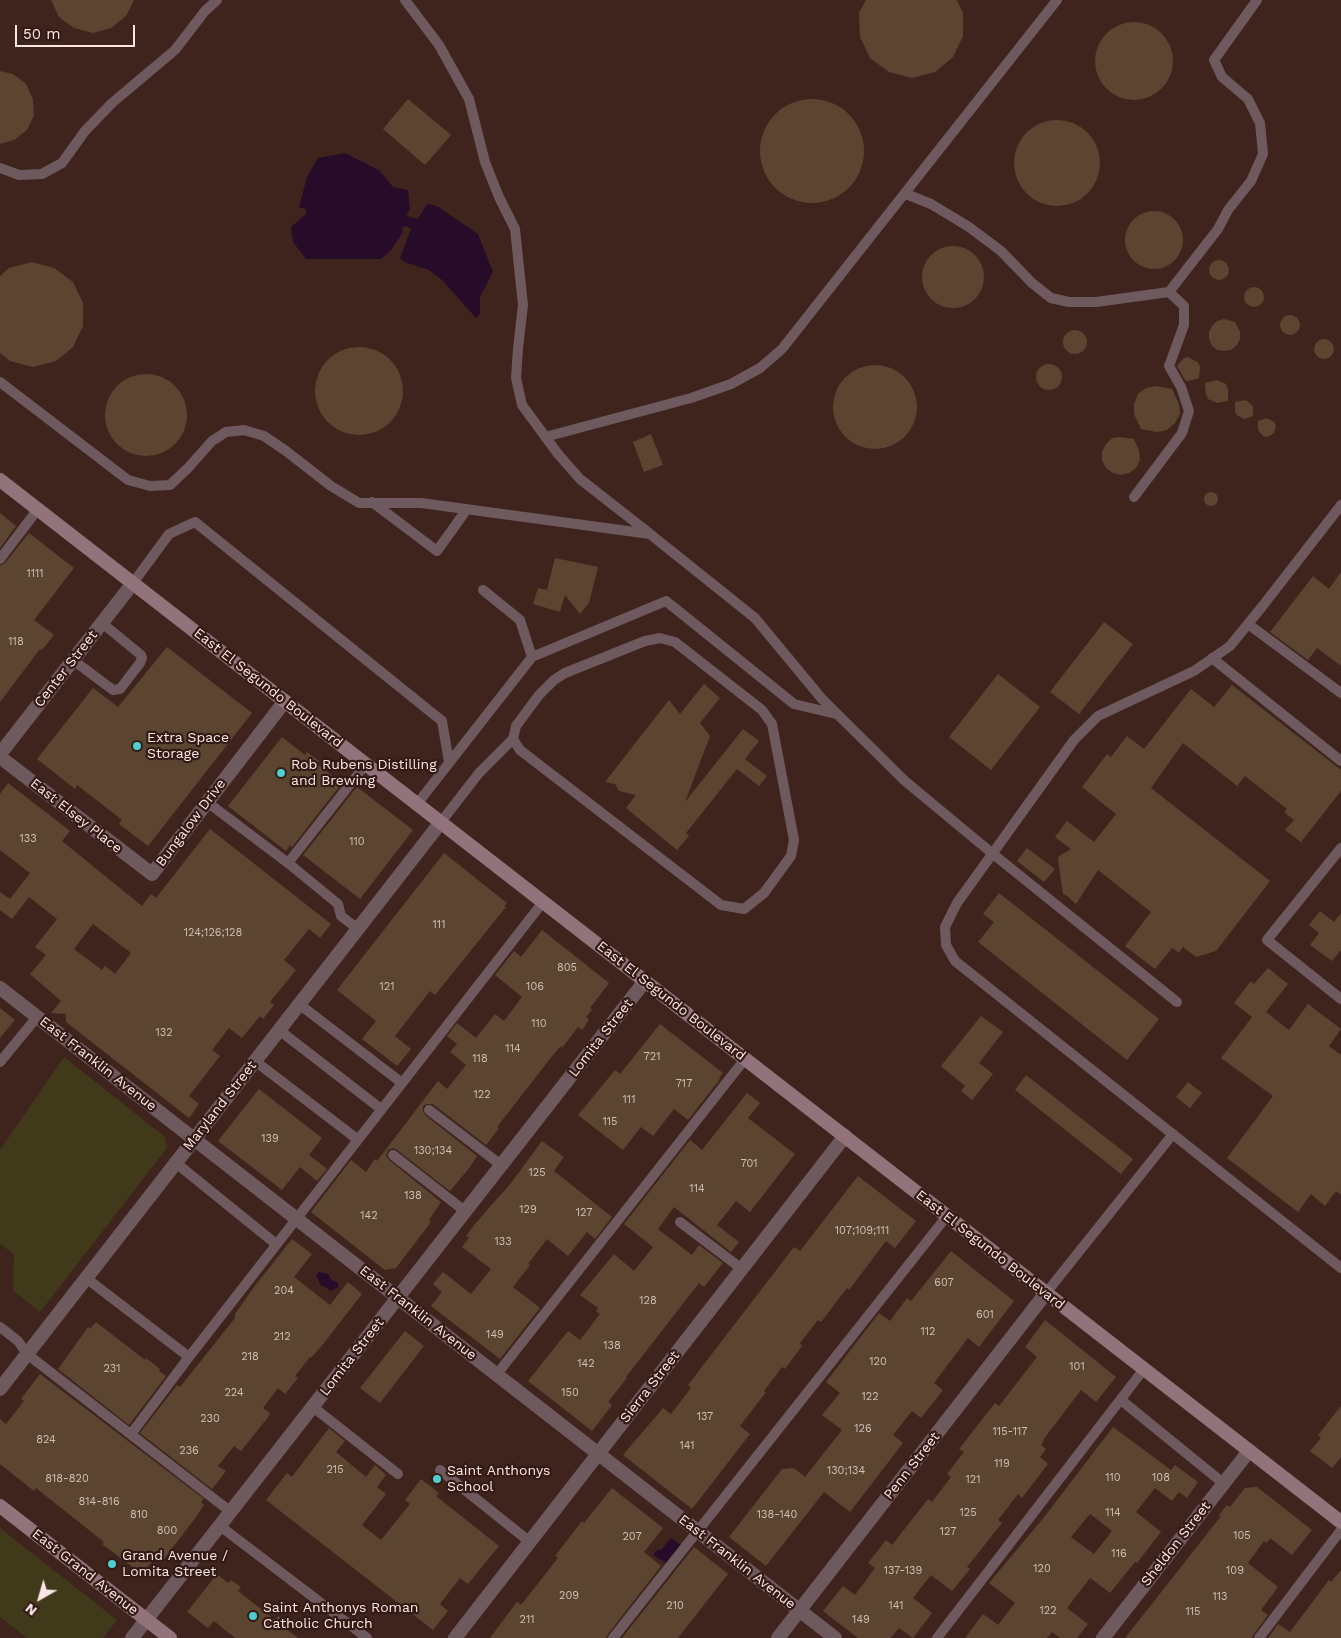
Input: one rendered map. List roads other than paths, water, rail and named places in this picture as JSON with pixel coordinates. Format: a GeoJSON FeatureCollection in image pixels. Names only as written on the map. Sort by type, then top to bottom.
{"type":"FeatureCollection","features":[{"type":"Feature","properties":{"kind":"main road","name":"East El Segundo Boulevard"},"geometry":{"type":"LineString","coordinates":[[0,480],[1341,1522]]}},
{"type":"Feature","properties":{"kind":"main road","name":"East Grand Avenue"},"geometry":{"type":"LineString","coordinates":[[0,1506],[170,1638]]}},
{"type":"Feature","properties":{"kind":"street","name":"Center Street"},"geometry":{"type":"LineString","coordinates":[[0,756],[133,583]]}},
{"type":"Feature","properties":{"kind":"street","name":"Bungalow Drive"},"geometry":{"type":"LineString","coordinates":[[152,874],[285,701]]}},
{"type":"Feature","properties":{"kind":"street","name":"East Elsey Place"},"geometry":{"type":"LineString","coordinates":[[0,756],[152,874]]}},
{"type":"Feature","properties":{"kind":"street","name":"Maryland Street"},"geometry":{"type":"LineString","coordinates":[[0,1389],[441,822]]}},
{"type":"Feature","properties":{"kind":"street","name":"Lomita Street"},"geometry":{"type":"LineString","coordinates":[[132,1638],[645,981]]}},
{"type":"Feature","properties":{"kind":"street","name":"East Franklin Avenue"},"geometry":{"type":"LineString","coordinates":[[0,988],[835,1638]]}},
{"type":"Feature","properties":{"kind":"street","name":"Sierra Street"},"geometry":{"type":"LineString","coordinates":[[455,1638],[845,1136]]}},
{"type":"Feature","properties":{"kind":"street","name":"Penn Street"},"geometry":{"type":"LineString","coordinates":[[778,1638],[1046,1293]]}},
{"type":"Feature","properties":{"kind":"street","name":"Sheldon Street"},"geometry":{"type":"LineString","coordinates":[[1103,1638],[1248,1450]]}},
{"type":"Feature","properties":{"kind":"lane"},"geometry":{"type":"LineString","coordinates":[[0,168],[19,175],[42,174],[62,163],[85,131],[98,117],[175,50],[205,11],[217,0]]}},
{"type":"Feature","properties":{"kind":"lane"},"geometry":{"type":"LineString","coordinates":[[405,0],[439,45],[469,99],[485,162],[499,197],[515,229],[523,305],[516,378],[522,405],[545,437],[580,479],[755,618],[822,699],[905,781],[1177,1002]]}},
{"type":"Feature","properties":{"kind":"lane"},"geometry":{"type":"LineString","coordinates":[[545,437],[691,398],[731,384],[760,368],[782,349],[1057,0]]}},
{"type":"Feature","properties":{"kind":"lane"},"geometry":{"type":"LineString","coordinates":[[906,194],[931,204],[970,227],[1001,251],[1032,283],[1051,298],[1069,302],[1096,302],[1169,292],[1218,229],[1228,210],[1251,181],[1263,154],[1260,123],[1248,99],[1222,77],[1214,60],[1256,0]]}},
{"type":"Feature","properties":{"kind":"lane"},"geometry":{"type":"LineString","coordinates":[[1134,497],[1182,433],[1190,411],[1181,387],[1169,366],[1184,325],[1184,306],[1169,292]]}},
{"type":"Feature","properties":{"kind":"lane"},"geometry":{"type":"LineString","coordinates":[[0,382],[128,480],[150,486],[170,485],[212,441],[226,432],[244,430],[264,436],[331,486],[358,503],[421,503],[650,534]]}},
{"type":"Feature","properties":{"kind":"lane"},"geometry":{"type":"LineString","coordinates":[[372,502],[437,551],[467,509]]}},
{"type":"Feature","properties":{"kind":"lane"},"geometry":{"type":"LineString","coordinates":[[1341,505],[1230,646],[1194,670],[1098,716],[1074,740],[957,903],[945,927],[946,945],[955,961],[1341,1268]]}},
{"type":"Feature","properties":{"kind":"lane"},"geometry":{"type":"LineString","coordinates":[[0,559],[38,510]]}},
{"type":"Feature","properties":{"kind":"lane"},"geometry":{"type":"LineString","coordinates":[[133,583],[169,534],[195,522],[442,721],[449,762]]}},
{"type":"Feature","properties":{"kind":"lane"},"geometry":{"type":"LineString","coordinates":[[483,590],[520,620],[532,657]]}},
{"type":"Feature","properties":{"kind":"lane"},"geometry":{"type":"LineString","coordinates":[[416,804],[532,657],[666,602],[794,704],[837,714]]}},
{"type":"Feature","properties":{"kind":"lane"},"geometry":{"type":"LineString","coordinates":[[73,660],[113,690],[120,689],[142,658],[141,655],[102,624]]}},
{"type":"Feature","properties":{"kind":"lane"},"geometry":{"type":"LineString","coordinates":[[1248,624],[1341,693]]}},
{"type":"Feature","properties":{"kind":"lane"},"geometry":{"type":"LineString","coordinates":[[441,822],[479,773],[513,739],[516,726],[539,695],[554,680],[565,673],[645,641],[660,638],[675,642],[762,710],[772,724],[794,840],[791,856],[764,893],[744,909],[721,905],[520,750],[513,739]]}},
{"type":"Feature","properties":{"kind":"lane"},"geometry":{"type":"LineString","coordinates":[[1212,658],[1341,761]]}},
{"type":"Feature","properties":{"kind":"lane"},"geometry":{"type":"LineString","coordinates":[[288,863],[366,764]]}},
{"type":"Feature","properties":{"kind":"lane"},"geometry":{"type":"LineString","coordinates":[[207,802],[288,863],[338,904],[341,916],[358,929]]}},
{"type":"Feature","properties":{"kind":"lane"},"geometry":{"type":"LineString","coordinates":[[1341,848],[1267,940],[1341,999]]}},
{"type":"Feature","properties":{"kind":"lane"},"geometry":{"type":"LineString","coordinates":[[131,1434],[357,1139],[543,902]]}},
{"type":"Feature","properties":{"kind":"lane"},"geometry":{"type":"LineString","coordinates":[[300,1004],[402,1083]]}},
{"type":"Feature","properties":{"kind":"lane"},"geometry":{"type":"LineString","coordinates":[[0,1062],[37,1016]]}},
{"type":"Feature","properties":{"kind":"lane"},"geometry":{"type":"LineString","coordinates":[[279,1030],[381,1109]]}},
{"type":"Feature","properties":{"kind":"lane"},"geometry":{"type":"LineString","coordinates":[[497,1374],[745,1059]]}},
{"type":"Feature","properties":{"kind":"lane"},"geometry":{"type":"LineString","coordinates":[[255,1061],[357,1139]]}},
{"type":"Feature","properties":{"kind":"lane"},"geometry":{"type":"LineString","coordinates":[[430,1110],[502,1165]]}},
{"type":"Feature","properties":{"kind":"lane"},"geometry":{"type":"LineString","coordinates":[[1046,1293],[1172,1134]]}},
{"type":"Feature","properties":{"kind":"lane"},"geometry":{"type":"LineString","coordinates":[[393,1155],[466,1212]]}},
{"type":"Feature","properties":{"kind":"lane"},"geometry":{"type":"LineString","coordinates":[[176,1163],[276,1244]]}},
{"type":"Feature","properties":{"kind":"lane"},"geometry":{"type":"LineString","coordinates":[[613,1638],[947,1216]]}},
{"type":"Feature","properties":{"kind":"lane"},"geometry":{"type":"LineString","coordinates":[[680,1222],[742,1268]]}},
{"type":"Feature","properties":{"kind":"lane"},"geometry":{"type":"LineString","coordinates":[[86,1278],[189,1356]]}},
{"type":"Feature","properties":{"kind":"lane"},"geometry":{"type":"LineString","coordinates":[[0,1327],[18,1341],[27,1354],[231,1512]]}},
{"type":"Feature","properties":{"kind":"lane"},"geometry":{"type":"LineString","coordinates":[[937,1638],[1144,1369]]}},
{"type":"Feature","properties":{"kind":"lane"},"geometry":{"type":"LineString","coordinates":[[1121,1400],[1223,1483]]}},
{"type":"Feature","properties":{"kind":"lane"},"geometry":{"type":"LineString","coordinates":[[313,1407],[398,1474]]}},
{"type":"Feature","properties":{"kind":"lane"},"geometry":{"type":"LineString","coordinates":[[440,1470],[530,1542]]}},
{"type":"Feature","properties":{"kind":"lane"},"geometry":{"type":"LineString","coordinates":[[220,1526],[367,1638]]}},
{"type":"Feature","properties":{"kind":"lane"},"geometry":{"type":"LineString","coordinates":[[1259,1638],[1341,1530]]}},
{"type":"Feature","properties":{"kind":"place","name":"Extra Space Storage"},"geometry":{"type":"Point","coordinates":[137,746]}},
{"type":"Feature","properties":{"kind":"place","name":"Rob Rubens Distilling and Brewing"},"geometry":{"type":"Point","coordinates":[281,773]}},
{"type":"Feature","properties":{"kind":"place","name":"Saint Anthonys School"},"geometry":{"type":"Point","coordinates":[437,1479]}},
{"type":"Feature","properties":{"kind":"place","name":"Grand Avenue / Lomita Street"},"geometry":{"type":"Point","coordinates":[112,1564]}},
{"type":"Feature","properties":{"kind":"place","name":"Saint Anthonys Roman Catholic Church"},"geometry":{"type":"Point","coordinates":[253,1616]}}]}
